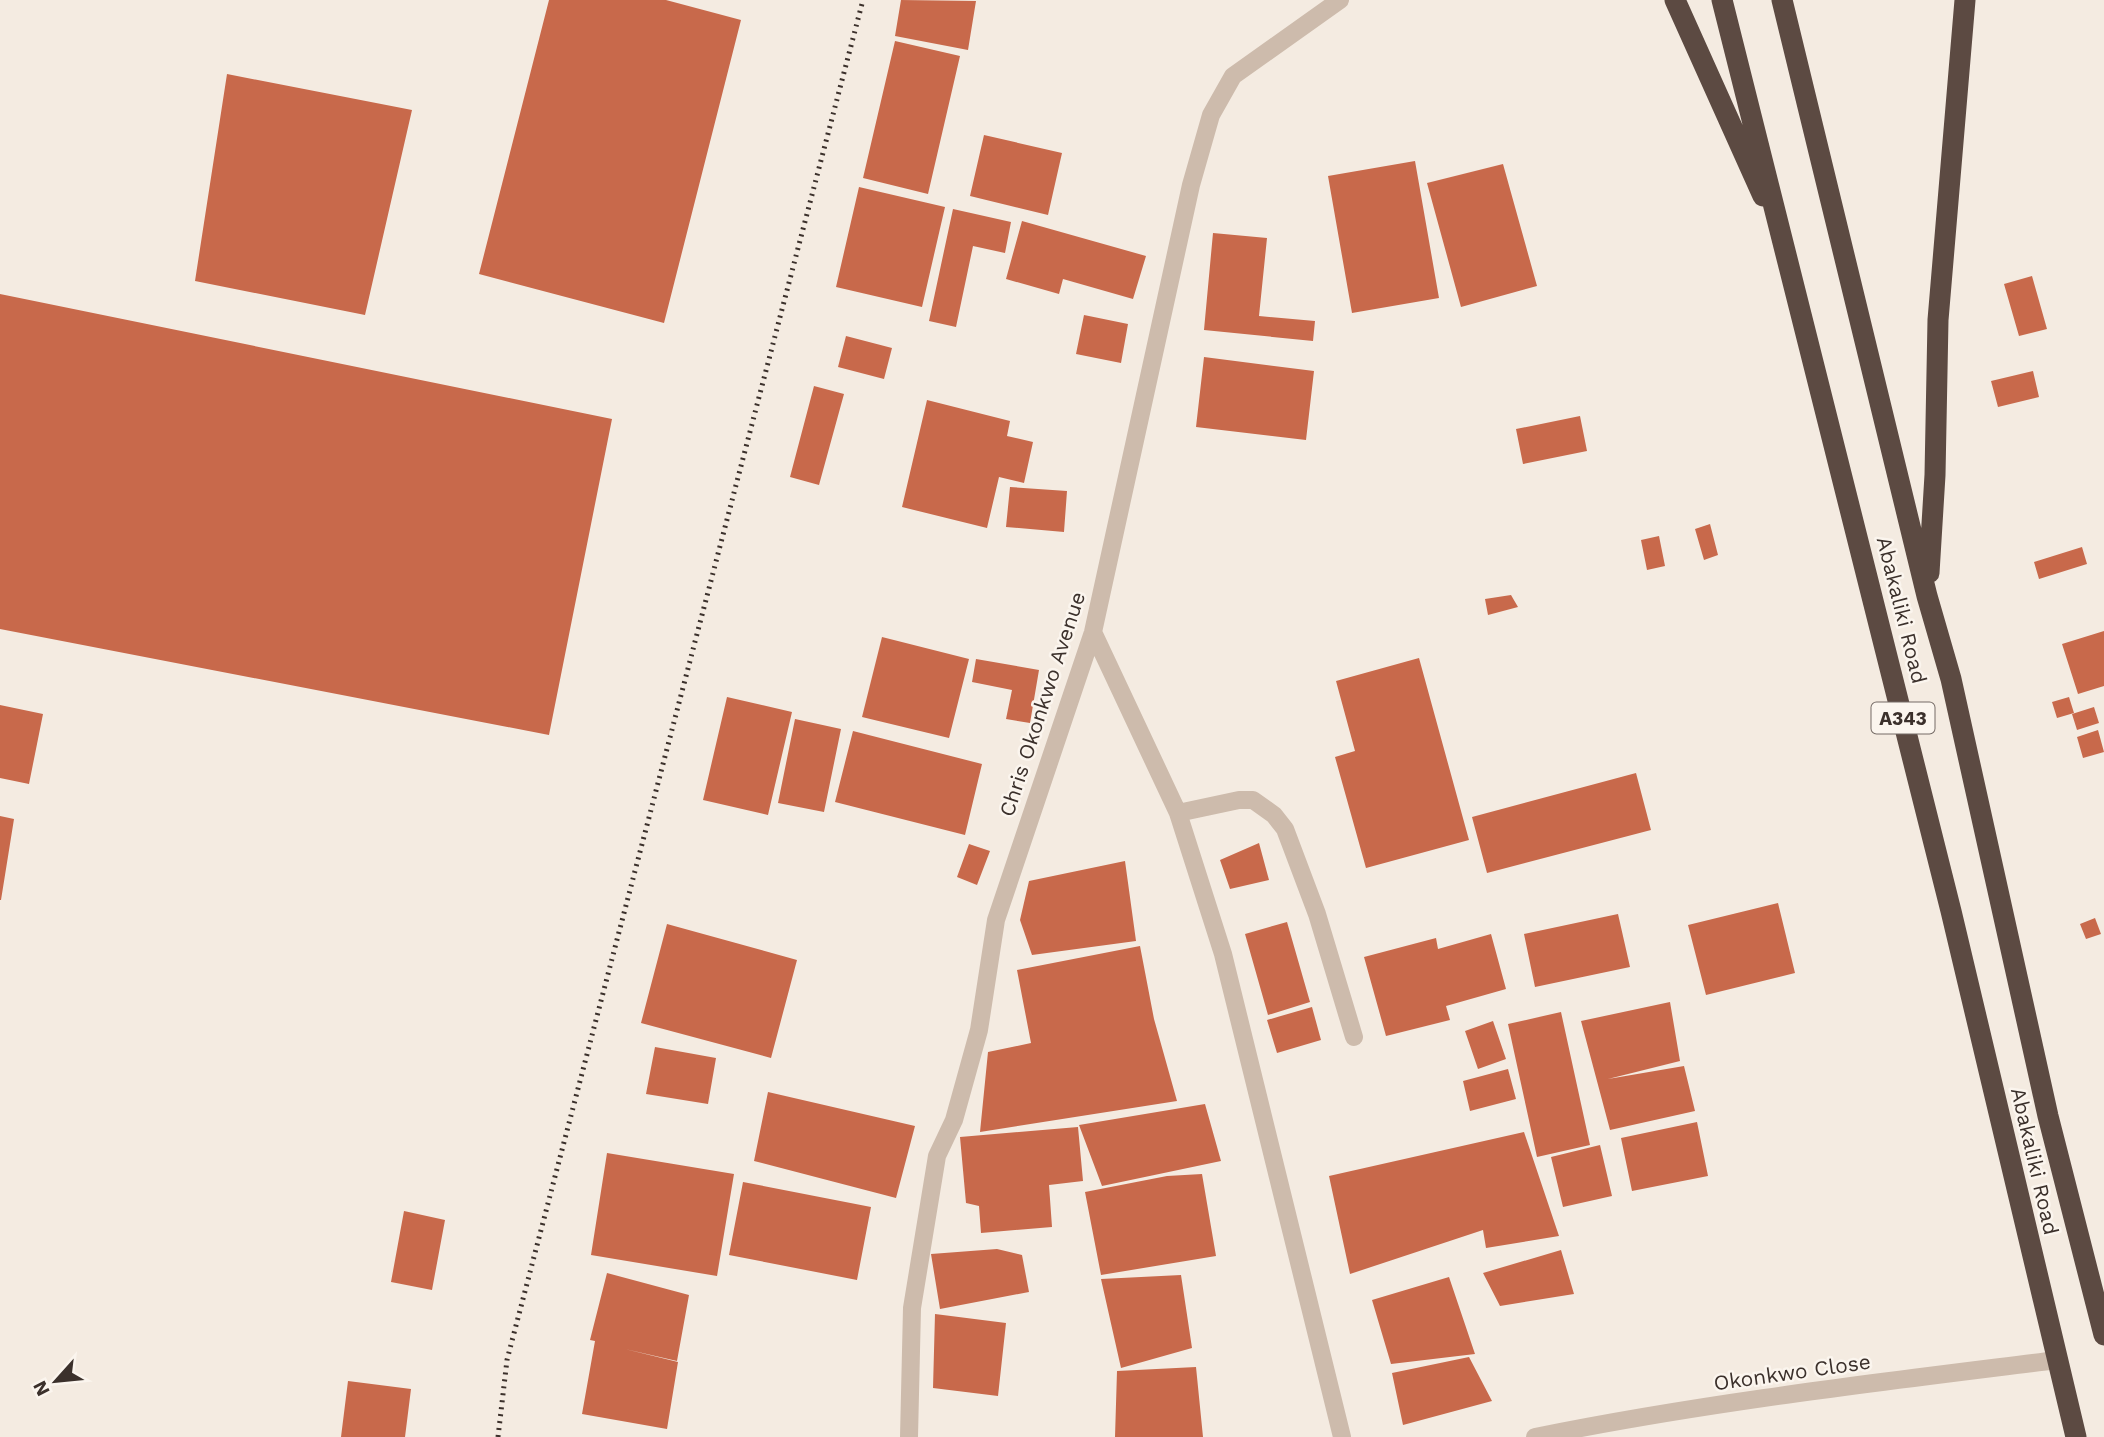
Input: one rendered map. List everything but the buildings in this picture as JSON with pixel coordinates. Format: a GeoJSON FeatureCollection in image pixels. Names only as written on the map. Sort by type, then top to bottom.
{"type":"FeatureCollection","features":[{"type":"Feature","properties":{"kind":"highway"},"geometry":{"type":"LineString","coordinates":[[1675,0],[1787,249]]}},
{"type":"Feature","properties":{"kind":"highway","name":"Abakaliki Road"},"geometry":{"type":"LineString","coordinates":[[1722,0],[1787,249],[1951,911],[2076,1437]]}},
{"type":"Feature","properties":{"kind":"highway","name":"Abakaliki Road"},"geometry":{"type":"LineString","coordinates":[[1782,0],[1927,596],[1951,679],[2048,1116],[2104,1335]]}},
{"type":"Feature","properties":{"kind":"highway"},"geometry":{"type":"LineString","coordinates":[[1927,596],[1935,475],[1938,320],[1965,0]]}},
{"type":"Feature","properties":{"kind":"street","name":"Chris Okonkwo Avenue"},"geometry":{"type":"LineString","coordinates":[[909,1437],[912,1308],[937,1156],[954,1120],[979,1030],[996,920],[1093,632],[1191,185],[1211,115],[1233,76],[1340,0]]}},
{"type":"Feature","properties":{"kind":"street"},"geometry":{"type":"LineString","coordinates":[[1093,632],[1178,813],[1223,954],[1342,1437]]}},
{"type":"Feature","properties":{"kind":"street"},"geometry":{"type":"LineString","coordinates":[[1178,813],[1239,800],[1253,800],[1274,815],[1285,829],[1317,915],[1354,1037]]}},
{"type":"Feature","properties":{"kind":"street","name":"Okonkwo Close"},"geometry":{"type":"LineString","coordinates":[[1535,1437],[1605,1423],[1867,1384],[2057,1360]]}},
{"type":"Feature","properties":{"kind":"railway"},"geometry":{"type":"LineString","coordinates":[[498,1437],[507,1360],[863,0]]}}]}
